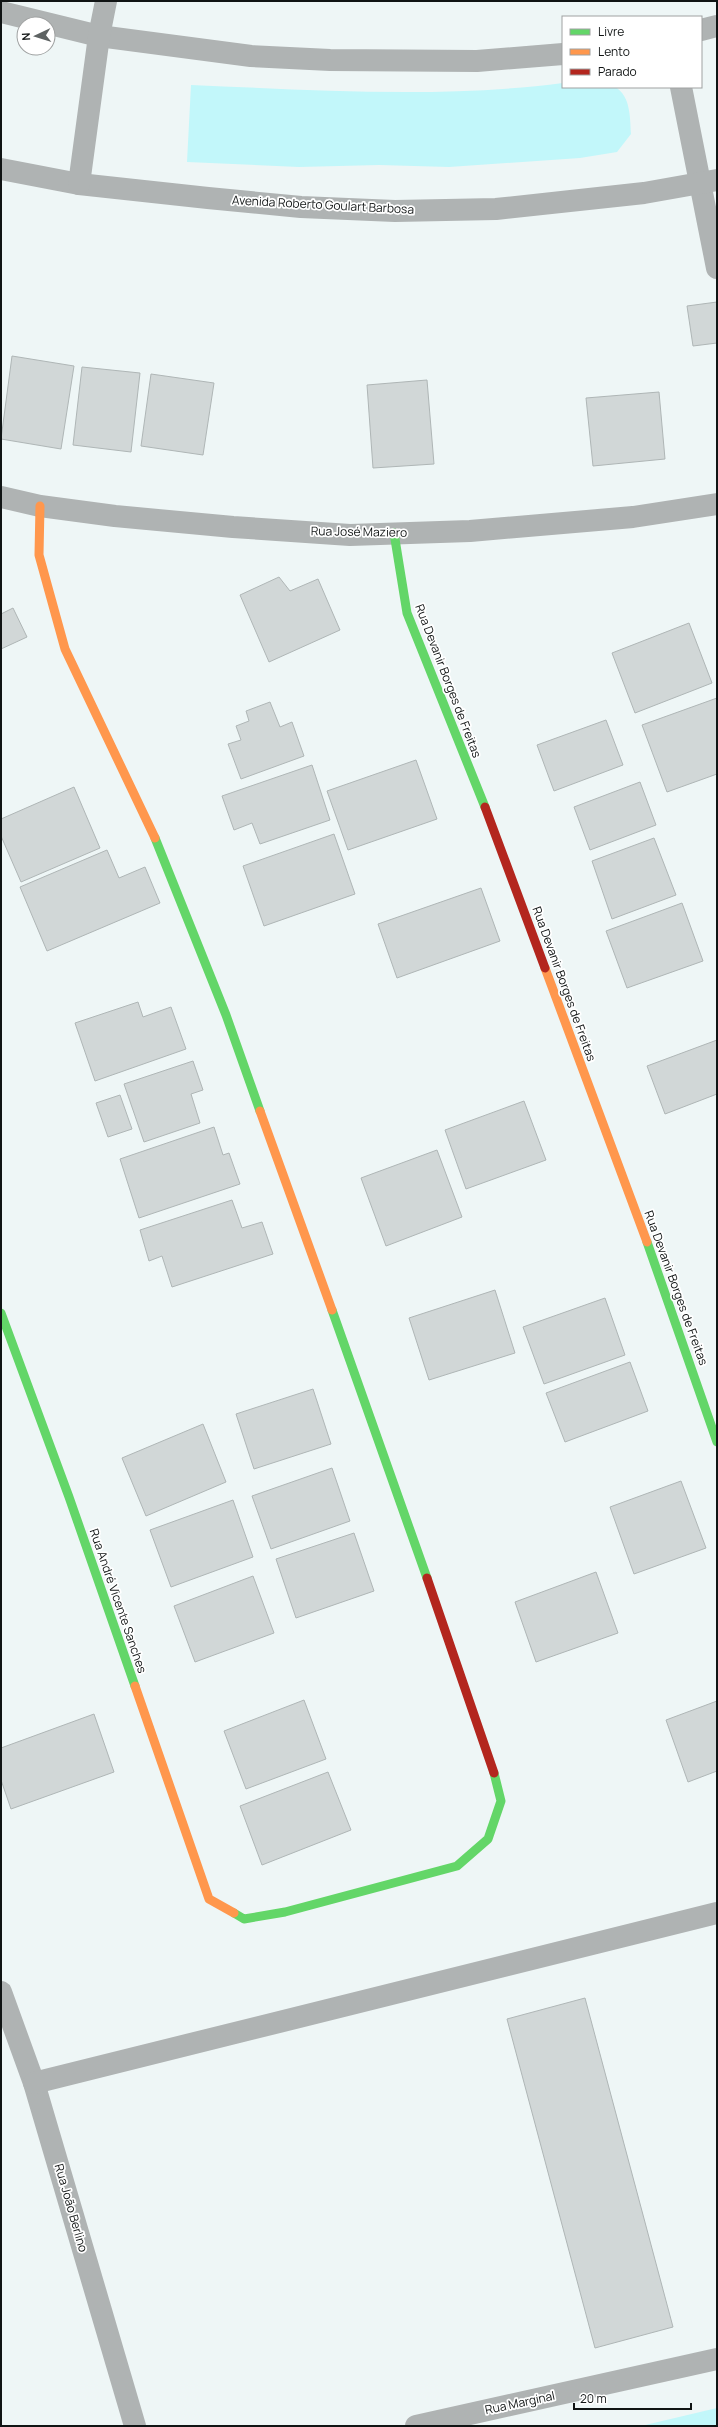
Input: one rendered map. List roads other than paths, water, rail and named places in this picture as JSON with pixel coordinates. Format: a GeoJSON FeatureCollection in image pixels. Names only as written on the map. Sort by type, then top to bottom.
{"type":"FeatureCollection","features":[{"type":"Feature","properties":{"kind":"street"},"geometry":{"type":"LineString","coordinates":[[3,1],[1,12],[99,36],[251,56],[330,60],[477,61],[562,54]]}},
{"type":"Feature","properties":{"kind":"street"},"geometry":{"type":"LineString","coordinates":[[79,184],[99,36],[106,1]]}},
{"type":"Feature","properties":{"kind":"street"},"geometry":{"type":"LineString","coordinates":[[702,30],[717,26]]}},
{"type":"Feature","properties":{"kind":"street"},"geometry":{"type":"LineString","coordinates":[[681,88],[709,182],[717,268]]}},
{"type":"Feature","properties":{"kind":"street","name":"Avenida Roberto Goulart Barbosa"},"geometry":{"type":"LineString","coordinates":[[1,169],[79,184],[301,207],[395,211],[496,208],[644,193],[709,182]]}},
{"type":"Feature","properties":{"kind":"street","name":"Rua José Maziero"},"geometry":{"type":"LineString","coordinates":[[1,497],[40,506],[115,516],[233,527],[350,535],[470,531],[633,517],[717,504]]}},
{"type":"Feature","properties":{"kind":"street","name":"Rua André Vicente Sanches"},"geometry":{"type":"LineString","coordinates":[[1,1313],[68,1497],[209,1899],[244,1919],[285,1912],[457,1866],[488,1839],[501,1801],[488,1753],[384,1455],[226,1015],[154,836],[64,649],[39,555],[40,506]]}},
{"type":"Feature","properties":{"kind":"street","name":"Rua Devanir Borges de Freitas"},"geometry":{"type":"LineString","coordinates":[[394,533],[407,613],[500,845],[657,1269],[717,1442]]}},
{"type":"Feature","properties":{"kind":"street"},"geometry":{"type":"LineString","coordinates":[[34,2084],[717,1913]]}},
{"type":"Feature","properties":{"kind":"street","name":"Rua João Berlino"},"geometry":{"type":"LineString","coordinates":[[1,1992],[34,2084],[135,2426]]}},
{"type":"Feature","properties":{"kind":"street","name":"Rua Marginal"},"geometry":{"type":"LineString","coordinates":[[416,2426],[717,2359]]}}]}
